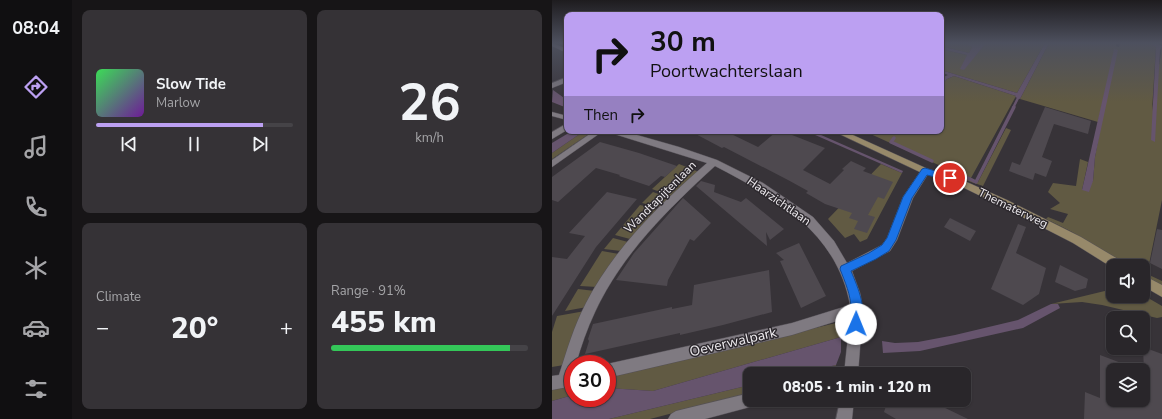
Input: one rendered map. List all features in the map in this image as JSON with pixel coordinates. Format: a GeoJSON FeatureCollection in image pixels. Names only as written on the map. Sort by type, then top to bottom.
{"type":"FeatureCollection","features":[{"type":"Feature","properties":{"kind":"street"},"geometry":{"type":"LineString","coordinates":[[555,85],[564,80]]}},
{"type":"Feature","properties":{"kind":"street"},"geometry":{"type":"LineString","coordinates":[[552,114],[564,117]]}},
{"type":"Feature","properties":{"kind":"street"},"geometry":{"type":"LineString","coordinates":[[552,136],[564,129]]}},
{"type":"Feature","properties":{"kind":"street"},"geometry":{"type":"LineString","coordinates":[[552,164],[595,134]]}},
{"type":"Feature","properties":{"kind":"street","name":"Haarzichtlaan"},"geometry":{"type":"LineString","coordinates":[[625,134],[676,148],[714,162],[760,185],[809,220],[830,244],[845,269],[854,293],[857,309],[852,367]]}},
{"type":"Feature","properties":{"kind":"street","name":"Thematerweg"},"geometry":{"type":"LineString","coordinates":[[844,134],[925,171],[957,181],[1004,203],[1076,240],[1107,259]]}},
{"type":"Feature","properties":{"kind":"street","name":"Wandtapijtenlaan"},"geometry":{"type":"LineString","coordinates":[[563,381],[576,341],[590,307],[622,254],[657,214],[714,162]]}},
{"type":"Feature","properties":{"kind":"street"},"geometry":{"type":"LineString","coordinates":[[845,269],[886,248],[892,240],[908,197],[925,171]]}},
{"type":"Feature","properties":{"kind":"street"},"geometry":{"type":"LineString","coordinates":[[1150,284],[1162,291]]}},
{"type":"Feature","properties":{"kind":"street","name":"Oeverwalpark"},"geometry":{"type":"LineString","coordinates":[[616,369],[792,329],[857,309]]}},
{"type":"Feature","properties":{"kind":"street"},"geometry":{"type":"LineString","coordinates":[[676,419],[743,402]]}},
{"type":"Feature","properties":{"kind":"shaded area"},"geometry":{"type":"Polygon","coordinates":[[[944,63],[965,63],[963,70],[969,63],[1034,63],[1017,93],[944,71],[944,63]]]}},
{"type":"Feature","properties":{"kind":"shaded area"},"geometry":{"type":"Polygon","coordinates":[[[963,63],[970,63],[964,70],[960,69],[963,63]]]}},
{"type":"Feature","properties":{"kind":"shaded area"},"geometry":{"type":"Polygon","coordinates":[[[1034,63],[1039,63],[1020,99],[1015,97],[1016,96],[954,76],[947,79],[944,82],[944,77],[948,75],[944,73],[944,71],[1017,93],[1034,63]]]}},
{"type":"Feature","properties":{"kind":"shaded area"},"geometry":{"type":"Polygon","coordinates":[[[1039,63],[1112,63],[1098,122],[1020,99],[1039,63]]]}},
{"type":"Feature","properties":{"kind":"shaded area"},"geometry":{"type":"Polygon","coordinates":[[[1111,63],[1115,63],[1095,157],[1093,181],[1089,192],[1082,190],[1111,63]]]}},
{"type":"Feature","properties":{"kind":"shaded area"},"geometry":{"type":"Polygon","coordinates":[[[1112,63],[1155,63],[1152,111],[1159,63],[1162,63],[1162,200],[1150,259],[1117,259],[1072,232],[1046,219],[1048,217],[1063,223],[1068,214],[1050,209],[1060,203],[1048,192],[1053,183],[1076,186],[1080,159],[1088,162],[1082,190],[1093,181],[1095,157],[1112,63]]]}},
{"type":"Feature","properties":{"kind":"shaded area"},"geometry":{"type":"Polygon","coordinates":[[[1155,63],[1159,63],[1155,142],[1151,140],[1155,63]]]}},
{"type":"Feature","properties":{"kind":"shaded area"},"geometry":{"type":"Polygon","coordinates":[[[954,76],[1016,96],[971,178],[978,182],[1006,128],[1011,130],[983,186],[965,180],[967,178],[871,134],[944,134],[944,82],[947,79],[954,76]]]}},
{"type":"Feature","properties":{"kind":"shaded area"},"geometry":{"type":"Polygon","coordinates":[[[553,90],[564,98],[564,107],[552,102],[553,90]]]}},
{"type":"Feature","properties":{"kind":"shaded area"},"geometry":{"type":"Polygon","coordinates":[[[567,134],[580,134],[552,153],[552,143],[567,134]]]}},
{"type":"Feature","properties":{"kind":"shaded area"},"geometry":{"type":"Polygon","coordinates":[[[580,134],[589,134],[552,159],[552,153],[580,134]]]}},
{"type":"Feature","properties":{"kind":"shaded area"},"geometry":{"type":"Polygon","coordinates":[[[813,134],[819,134],[903,171],[902,173],[813,134]]]}},
{"type":"Feature","properties":{"kind":"shaded area"},"geometry":{"type":"Polygon","coordinates":[[[679,164],[699,172],[671,196],[652,189],[679,164]]]}},
{"type":"Feature","properties":{"kind":"shaded area"},"geometry":{"type":"Polygon","coordinates":[[[881,164],[902,173],[867,239],[860,242],[854,234],[845,238],[828,219],[881,164]]]}},
{"type":"Feature","properties":{"kind":"shaded area"},"geometry":{"type":"Polygon","coordinates":[[[653,192],[669,198],[660,207],[642,203],[653,192]]]}},
{"type":"Feature","properties":{"kind":"shaded area"},"geometry":{"type":"Polygon","coordinates":[[[640,205],[657,209],[630,239],[615,235],[640,205]]]}},
{"type":"Feature","properties":{"kind":"shaded area"},"geometry":{"type":"Polygon","coordinates":[[[613,238],[628,242],[621,251],[604,249],[613,238]]]}},
{"type":"Feature","properties":{"kind":"shaded area"},"geometry":{"type":"Polygon","coordinates":[[[602,251],[619,254],[597,287],[580,286],[602,251]]]}},
{"type":"Feature","properties":{"kind":"shaded area"},"geometry":{"type":"Polygon","coordinates":[[[1150,275],[1162,281],[1162,286],[1150,278],[1150,275]]]}},
{"type":"Feature","properties":{"kind":"shaded area"},"geometry":{"type":"Polygon","coordinates":[[[578,289],[595,291],[587,307],[565,311],[578,289]]]}},
{"type":"Feature","properties":{"kind":"shaded area"},"geometry":{"type":"Polygon","coordinates":[[[1106,291],[1106,303],[1150,303],[1150,299],[1162,306],[1162,317],[1157,318],[1150,316],[1150,311],[1127,311],[1082,302],[1051,304],[1106,291]]]}},
{"type":"Feature","properties":{"kind":"shaded area"},"geometry":{"type":"Polygon","coordinates":[[[1051,304],[1058,304],[1060,308],[1023,328],[920,351],[883,353],[882,341],[895,343],[918,342],[955,335],[1018,320],[1051,304]]]}},
{"type":"Feature","properties":{"kind":"shaded area"},"geometry":{"type":"Polygon","coordinates":[[[585,311],[568,355],[564,355],[564,365],[552,367],[552,332],[557,316],[585,311]]]}},
{"type":"Feature","properties":{"kind":"shaded area"},"geometry":{"type":"Polygon","coordinates":[[[836,323],[841,337],[653,391],[616,389],[616,375],[836,323]]]}},
{"type":"Feature","properties":{"kind":"shaded area"},"geometry":{"type":"Polygon","coordinates":[[[841,337],[841,352],[836,365],[828,367],[743,367],[743,387],[609,419],[552,419],[552,401],[564,398],[564,407],[616,407],[616,389],[653,391],[841,337]]]}},
{"type":"Feature","properties":{"kind":"shaded area"},"geometry":{"type":"Polygon","coordinates":[[[564,387],[564,398],[552,401],[552,390],[564,387]]]}},
{"type":"Feature","properties":{"kind":"shaded area"},"geometry":{"type":"Polygon","coordinates":[[[743,387],[743,395],[650,419],[609,419],[743,387]]]}},
{"type":"Feature","properties":{"kind":"building"},"geometry":{"type":"Polygon","coordinates":[[[1045,107],[1091,121],[1088,134],[1054,124],[1042,157],[1052,161],[1046,177],[1035,173],[1033,180],[1009,171],[1012,162],[1020,165],[1045,107]]]}},
{"type":"Feature","properties":{"kind":"building"},"geometry":{"type":"Polygon","coordinates":[[[696,134],[731,134],[758,147],[773,134],[790,134],[825,148],[803,170],[830,184],[844,170],[842,169],[851,161],[866,168],[863,171],[893,182],[884,199],[878,197],[868,215],[875,217],[867,233],[854,229],[858,221],[849,218],[852,213],[825,204],[806,193],[808,191],[788,180],[724,147],[722,148],[696,134]]]}},
{"type":"Feature","properties":{"kind":"building"},"geometry":{"type":"Polygon","coordinates":[[[600,142],[677,166],[665,177],[661,176],[649,186],[596,168],[558,202],[552,200],[552,177],[600,142]]]}},
{"type":"Feature","properties":{"kind":"building"},"geometry":{"type":"Polygon","coordinates":[[[701,181],[715,185],[714,192],[741,202],[746,198],[784,229],[770,240],[766,232],[767,246],[696,186],[701,181]]]}},
{"type":"Feature","properties":{"kind":"building"},"geometry":{"type":"Polygon","coordinates":[[[607,192],[637,199],[596,247],[552,316],[552,257],[567,259],[585,236],[569,233],[607,192]]]}},
{"type":"Feature","properties":{"kind":"building"},"geometry":{"type":"Polygon","coordinates":[[[683,198],[711,223],[694,241],[690,239],[668,280],[667,286],[616,280],[634,253],[683,198]]]}},
{"type":"Feature","properties":{"kind":"building"},"geometry":{"type":"Polygon","coordinates":[[[950,218],[976,231],[970,241],[944,227],[950,218]]]}},
{"type":"Feature","properties":{"kind":"building"},"geometry":{"type":"Polygon","coordinates":[[[1018,224],[1026,227],[1016,253],[1046,268],[1039,294],[1023,305],[991,289],[1018,224]]]}},
{"type":"Feature","properties":{"kind":"building"},"geometry":{"type":"Polygon","coordinates":[[[1157,229],[1162,230],[1162,269],[1150,263],[1157,229]]]}},
{"type":"Feature","properties":{"kind":"building"},"geometry":{"type":"Polygon","coordinates":[[[799,243],[826,296],[801,308],[780,261],[784,260],[776,253],[799,243]]]}},
{"type":"Feature","properties":{"kind":"building"},"geometry":{"type":"Polygon","coordinates":[[[1060,265],[1088,279],[1086,288],[1075,291],[1055,282],[1060,265]]]}},
{"type":"Feature","properties":{"kind":"building"},"geometry":{"type":"Polygon","coordinates":[[[769,270],[772,312],[680,335],[680,333],[585,354],[593,324],[672,307],[672,309],[692,305],[694,285],[769,270]]]}},
{"type":"Feature","properties":{"kind":"building"},"geometry":{"type":"Polygon","coordinates":[[[1150,350],[1162,354],[1162,419],[1084,419],[1085,392],[1100,398],[1100,355],[1121,363],[1106,363],[1106,407],[1150,407],[1150,363],[1144,363],[1143,355],[1150,355],[1150,350]]]}},
{"type":"Feature","properties":{"kind":"building"},"geometry":{"type":"Polygon","coordinates":[[[886,407],[943,407],[968,419],[896,419],[884,412],[886,407]]]}},
{"type":"Feature","properties":{"kind":"waterway"},"geometry":{"type":"LineString","coordinates":[[1013,108],[1018,98]]}},
{"type":"Feature","properties":{"kind":"waterway"},"geometry":{"type":"LineString","coordinates":[[945,167],[976,182],[1014,107]]}},
{"type":"Feature","properties":{"kind":"waterway"},"geometry":{"type":"LineString","coordinates":[[894,138],[891,142],[932,161]]}},
{"type":"Feature","properties":{"kind":"route"},"geometry":{"type":"LineString","coordinates":[[856,324],[857,309],[854,293],[845,269],[886,248],[892,240],[908,197],[925,171],[950,178]]}}]}
